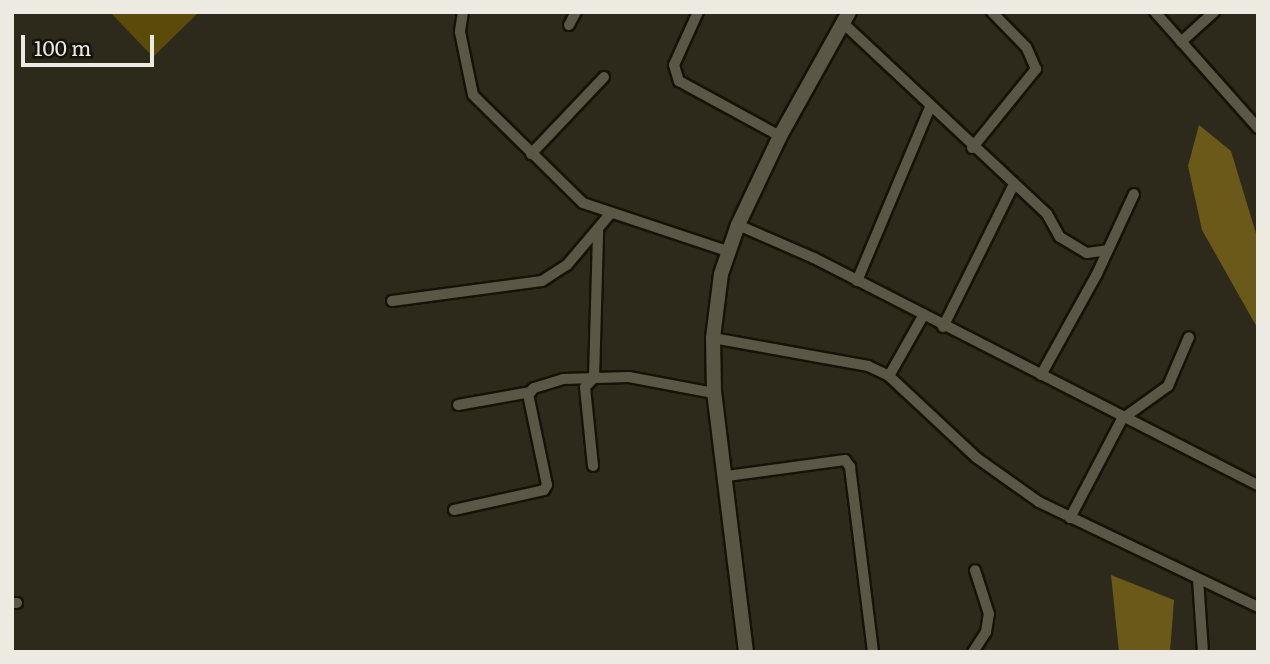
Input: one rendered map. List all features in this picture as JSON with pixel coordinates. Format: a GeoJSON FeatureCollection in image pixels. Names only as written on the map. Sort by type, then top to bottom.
{"type":"FeatureCollection","features":[{"type":"Feature","properties":{"kind":"street"},"geometry":{"type":"LineString","coordinates":[[463,12],[460,32],[473,95],[583,203],[727,251]]}},
{"type":"Feature","properties":{"kind":"street"},"geometry":{"type":"LineString","coordinates":[[569,25],[576,12]]}},
{"type":"Feature","properties":{"kind":"street"},"geometry":{"type":"LineString","coordinates":[[698,12],[674,65],[679,81],[780,136]]}},
{"type":"Feature","properties":{"kind":"street"},"geometry":{"type":"LineString","coordinates":[[972,148],[1036,69],[1026,47],[992,12]]}},
{"type":"Feature","properties":{"kind":"street"},"geometry":{"type":"LineString","coordinates":[[1155,12],[1258,128]]}},
{"type":"Feature","properties":{"kind":"street"},"geometry":{"type":"LineString","coordinates":[[1181,42],[1213,12]]}},
{"type":"Feature","properties":{"kind":"street"},"geometry":{"type":"LineString","coordinates":[[746,652],[727,476],[714,393],[713,338],[727,251],[780,136],[846,17],[930,107],[1013,186],[1047,214],[1060,237],[1087,253],[1108,250]]}},
{"type":"Feature","properties":{"kind":"street"},"geometry":{"type":"LineString","coordinates":[[531,153],[604,77]]}},
{"type":"Feature","properties":{"kind":"street"},"geometry":{"type":"LineString","coordinates":[[857,281],[930,107]]}},
{"type":"Feature","properties":{"kind":"street"},"geometry":{"type":"LineString","coordinates":[[943,327],[1013,186]]}},
{"type":"Feature","properties":{"kind":"street"},"geometry":{"type":"LineString","coordinates":[[1041,375],[1108,250],[1134,194]]}},
{"type":"Feature","properties":{"kind":"street"},"geometry":{"type":"LineString","coordinates":[[392,301],[542,281],[567,265],[611,213]]}},
{"type":"Feature","properties":{"kind":"street"},"geometry":{"type":"LineString","coordinates":[[738,225],[857,281],[1122,419],[1258,485]]}},
{"type":"Feature","properties":{"kind":"street"},"geometry":{"type":"LineString","coordinates":[[593,466],[585,387],[594,378],[598,231]]}},
{"type":"Feature","properties":{"kind":"street"},"geometry":{"type":"LineString","coordinates":[[889,376],[923,316]]}},
{"type":"Feature","properties":{"kind":"street"},"geometry":{"type":"LineString","coordinates":[[713,338],[868,366],[889,376],[977,458],[1040,502],[1258,607]]}},
{"type":"Feature","properties":{"kind":"street"},"geometry":{"type":"LineString","coordinates":[[1070,518],[1122,419],[1168,386],[1189,338]]}},
{"type":"Feature","properties":{"kind":"street"},"geometry":{"type":"LineString","coordinates":[[457,405],[531,392],[563,379],[629,377],[714,393]]}},
{"type":"Feature","properties":{"kind":"street"},"geometry":{"type":"LineString","coordinates":[[454,510],[544,490],[531,392]]}},
{"type":"Feature","properties":{"kind":"street"},"geometry":{"type":"LineString","coordinates":[[727,476],[845,460],[851,479],[873,652]]}},
{"type":"Feature","properties":{"kind":"street"},"geometry":{"type":"LineString","coordinates":[[973,652],[986,632],[989,614],[975,570]]}},
{"type":"Feature","properties":{"kind":"street"},"geometry":{"type":"LineString","coordinates":[[1198,579],[1203,652]]}},
{"type":"Feature","properties":{"kind":"shaded area"},"geometry":{"type":"Polygon","coordinates":[[[110,12],[199,12],[153,57],[110,12]]]}},
{"type":"Feature","properties":{"kind":"shaded area"},"geometry":{"type":"Polygon","coordinates":[[[1199,125],[1231,151],[1258,240],[1258,329],[1202,230],[1188,166],[1199,125]]]}},
{"type":"Feature","properties":{"kind":"shaded area"},"geometry":{"type":"Polygon","coordinates":[[[1111,575],[1174,600],[1170,652],[1119,652],[1111,575]]]}}]}
